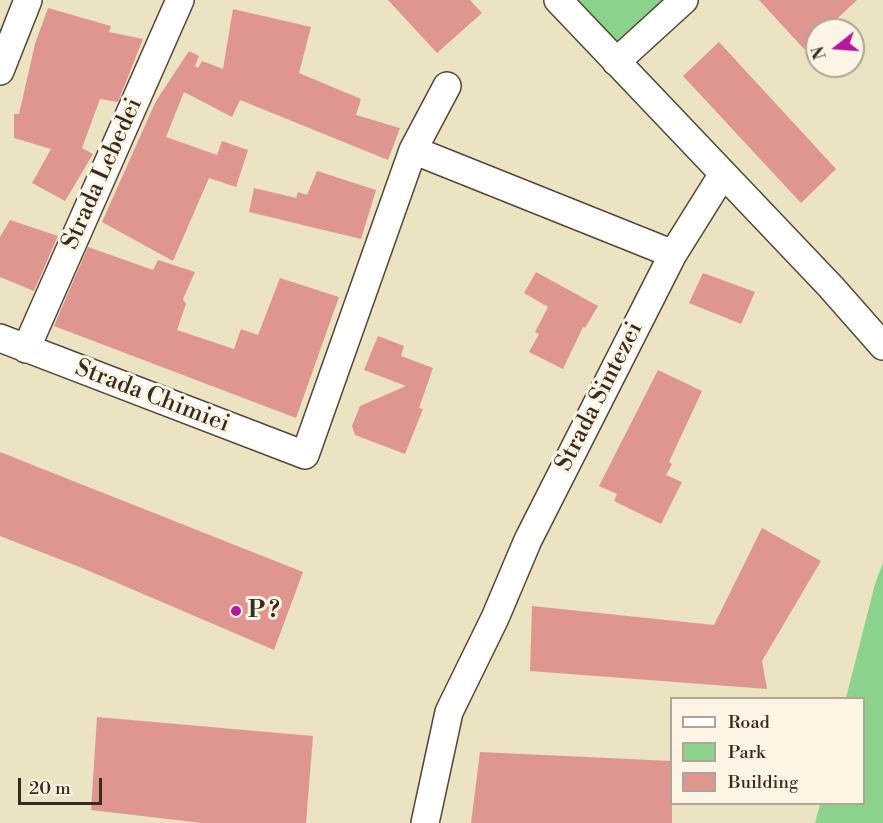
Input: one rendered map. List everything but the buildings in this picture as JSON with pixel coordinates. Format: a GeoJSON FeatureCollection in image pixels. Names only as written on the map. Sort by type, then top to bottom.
{"type":"FeatureCollection","features":[{"type":"Feature","properties":{"kind":"street"},"geometry":{"type":"LineString","coordinates":[[0,71],[28,0]]}},
{"type":"Feature","properties":{"kind":"street","name":"Strada Lebedei"},"geometry":{"type":"LineString","coordinates":[[27,349],[180,0]]}},
{"type":"Feature","properties":{"kind":"street"},"geometry":{"type":"LineString","coordinates":[[558,0],[831,286],[883,346]]}},
{"type":"Feature","properties":{"kind":"street"},"geometry":{"type":"LineString","coordinates":[[616,62],[684,0]]}},
{"type":"Feature","properties":{"kind":"street"},"geometry":{"type":"LineString","coordinates":[[447,86],[413,150],[673,254]]}},
{"type":"Feature","properties":{"kind":"street","name":"Strada Chimiei"},"geometry":{"type":"LineString","coordinates":[[0,338],[305,455],[413,150]]}},
{"type":"Feature","properties":{"kind":"street","name":"Strada Sintezei"},"geometry":{"type":"LineString","coordinates":[[425,823],[449,712],[495,618],[528,540],[673,254],[723,174]]}},
{"type":"Feature","properties":{"kind":"green space"},"geometry":{"type":"Polygon","coordinates":[[[558,0],[684,0],[616,62],[558,0]]]}},
{"type":"Feature","properties":{"kind":"green space"},"geometry":{"type":"Polygon","coordinates":[[[883,563],[883,823],[815,823],[820,805],[865,805],[865,697],[846,697],[875,584],[883,563]]]}},
{"type":"Feature","properties":{"kind":"place","name":"P ?"},"geometry":{"type":"Point","coordinates":[236,611]}}]}
